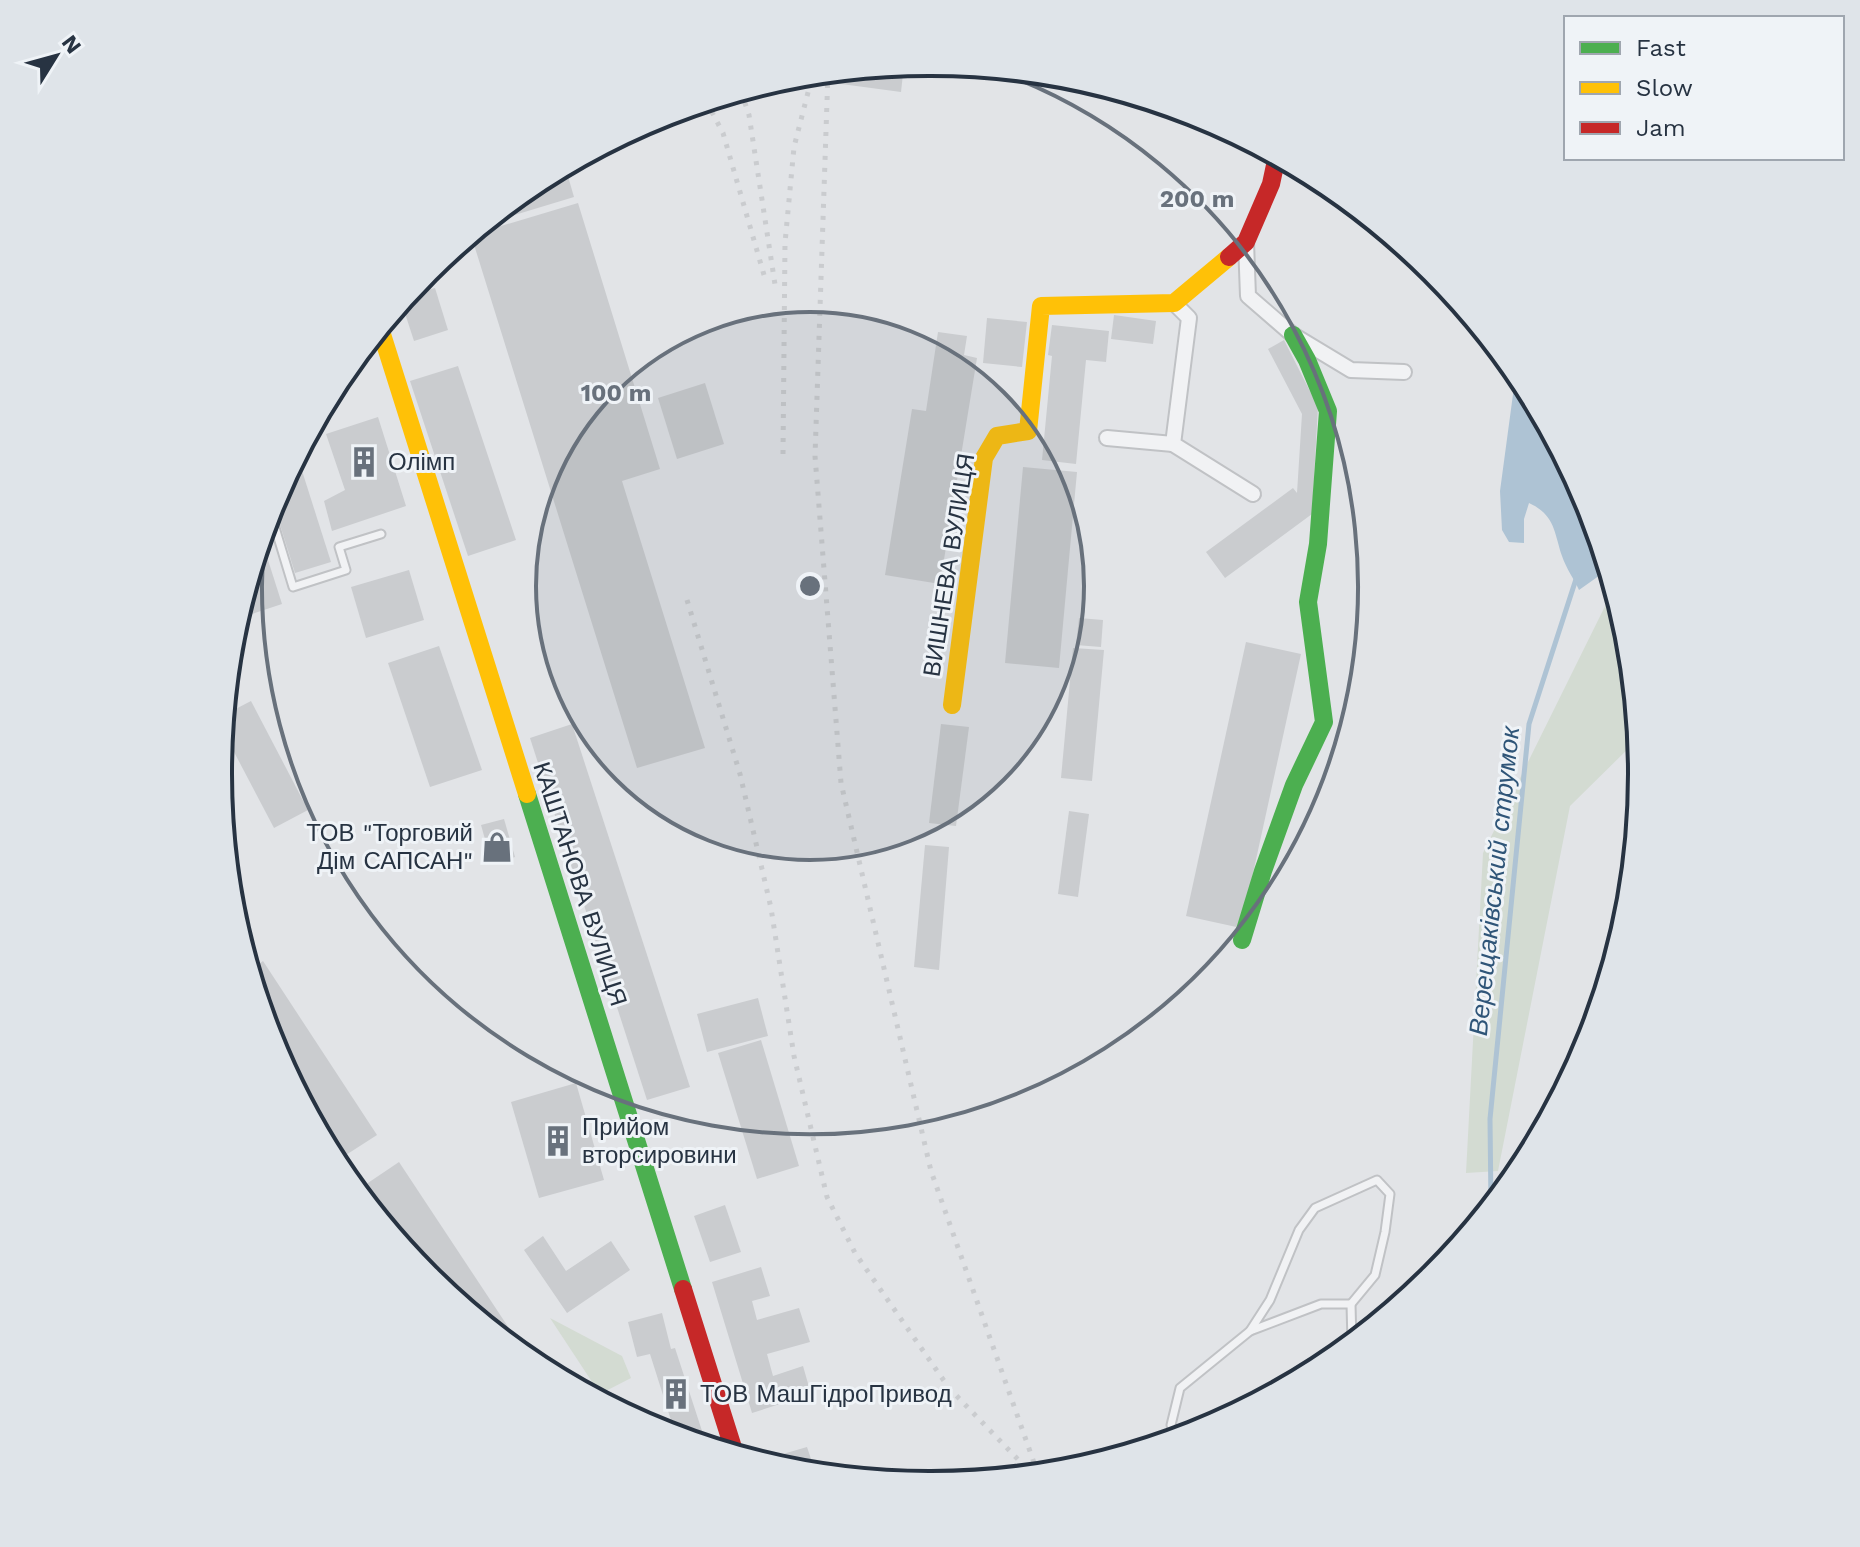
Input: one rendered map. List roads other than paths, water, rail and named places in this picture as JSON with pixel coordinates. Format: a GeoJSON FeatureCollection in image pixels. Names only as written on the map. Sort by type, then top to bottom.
{"type":"FeatureCollection","features":[{"type":"Feature","properties":{"kind":"street"},"geometry":{"type":"LineString","coordinates":[[1275,167],[1271,184],[1246,242],[1248,296],[1293,335],[1351,370],[1404,372]]}},
{"type":"Feature","properties":{"kind":"street"},"geometry":{"type":"LineString","coordinates":[[1173,444],[1189,318],[1174,303],[1246,242]]}},
{"type":"Feature","properties":{"kind":"street","name":"ВИШНЕВА ВУЛИЦЯ"},"geometry":{"type":"LineString","coordinates":[[952,705],[984,458],[997,436],[1028,431],[1041,306],[1174,303]]}},
{"type":"Feature","properties":{"kind":"street"},"geometry":{"type":"LineString","coordinates":[[1242,940],[1294,785],[1324,722],[1308,602],[1318,544],[1328,411],[1293,335]]}},
{"type":"Feature","properties":{"kind":"street","name":"КАШТАНОВА ВУЛИЦЯ"},"geometry":{"type":"LineString","coordinates":[[384,340],[731,1442]]}},
{"type":"Feature","properties":{"kind":"street"},"geometry":{"type":"LineString","coordinates":[[1107,438],[1173,444],[1253,494]]}},
{"type":"Feature","properties":{"kind":"lane"},"geometry":{"type":"LineString","coordinates":[[276,532],[293,587],[346,570],[339,547],[381,534]]}},
{"type":"Feature","properties":{"kind":"lane"},"geometry":{"type":"LineString","coordinates":[[1172,1427],[1180,1388],[1250,1331],[1270,1300],[1299,1230],[1315,1208],[1377,1180],[1390,1194],[1385,1232],[1375,1275],[1351,1304],[1352,1329]]}},
{"type":"Feature","properties":{"kind":"lane"},"geometry":{"type":"LineString","coordinates":[[1250,1331],[1321,1304],[1351,1304]]}},
{"type":"Feature","properties":{"kind":"water"},"geometry":{"type":"Polygon","coordinates":[[[1513,391],[1556,465],[1599,576],[1579,590],[1549,519],[1529,503],[1524,519],[1524,543],[1509,542],[1502,530],[1500,491],[1513,391]]]}},
{"type":"Feature","properties":{"kind":"waterway","name":"Верещаківський струмок"},"geometry":{"type":"LineString","coordinates":[[1491,1187],[1490,1119],[1529,724],[1577,576]]}},
{"type":"Feature","properties":{"kind":"railway"},"geometry":{"type":"LineString","coordinates":[[828,84],[815,456],[841,783],[931,1171],[1034,1463]]}},
{"type":"Feature","properties":{"kind":"railway"},"geometry":{"type":"LineString","coordinates":[[783,454],[785,243],[794,147],[810,87]]}},
{"type":"Feature","properties":{"kind":"railway"},"geometry":{"type":"LineString","coordinates":[[744,101],[776,291]]}},
{"type":"Feature","properties":{"kind":"railway"},"geometry":{"type":"LineString","coordinates":[[711,111],[723,133],[764,275]]}},
{"type":"Feature","properties":{"kind":"railway"},"geometry":{"type":"LineString","coordinates":[[687,600],[740,774],[771,908],[794,1056],[827,1197],[855,1253],[949,1388],[1023,1465]]}},
{"type":"Feature","properties":{"kind":"place","name":"Олімп"},"geometry":{"type":"Point","coordinates":[364,462]}},
{"type":"Feature","properties":{"kind":"place","name":"ТОВ \"Торговий Дім САПСАН\""},"geometry":{"type":"Point","coordinates":[497,847]}},
{"type":"Feature","properties":{"kind":"place","name":"Прийом вторсировини"},"geometry":{"type":"Point","coordinates":[558,1141]}},
{"type":"Feature","properties":{"kind":"place","name":"ТОВ МашГідроПривод"},"geometry":{"type":"Point","coordinates":[676,1394]}}]}
